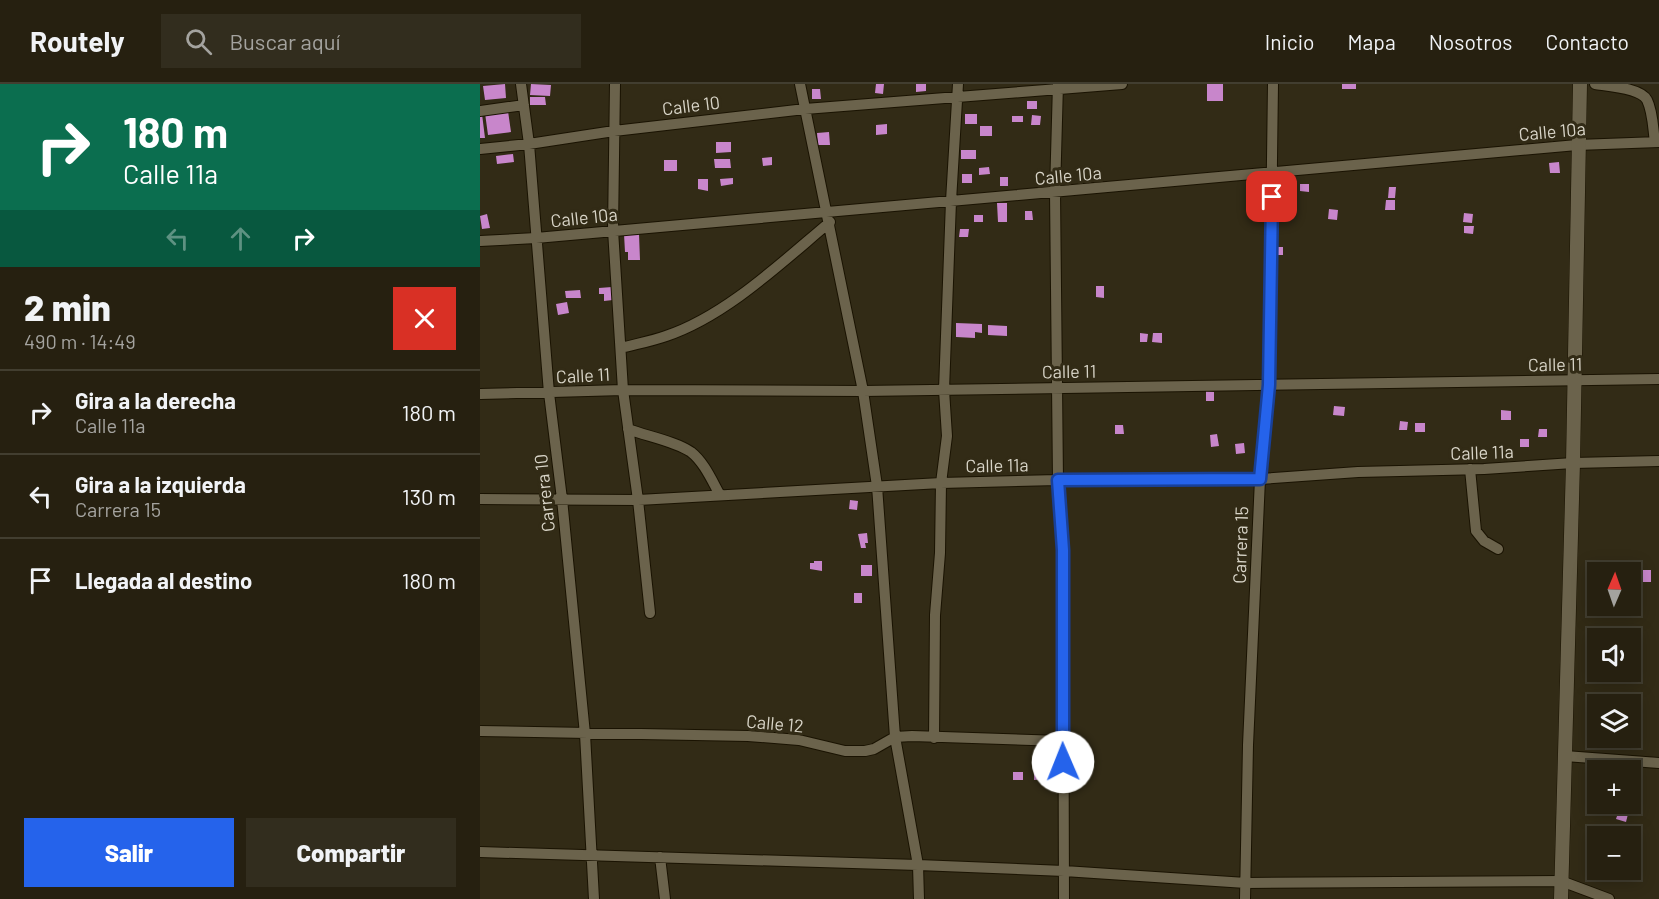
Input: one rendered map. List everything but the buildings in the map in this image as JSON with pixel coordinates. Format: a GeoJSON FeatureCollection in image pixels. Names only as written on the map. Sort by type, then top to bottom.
{"type":"FeatureCollection","features":[{"type":"Feature","properties":{"kind":"street","name":"Carrera 10"},"geometry":{"type":"LineString","coordinates":[[521,84],[529,144],[549,393],[585,734],[594,899]]}},
{"type":"Feature","properties":{"kind":"street"},"geometry":{"type":"LineString","coordinates":[[615,84],[613,230],[622,390],[638,500],[650,613]]}},
{"type":"Feature","properties":{"kind":"street"},"geometry":{"type":"LineString","coordinates":[[801,84],[863,391],[877,486],[895,737],[918,865],[919,899]]}},
{"type":"Feature","properties":{"kind":"street"},"geometry":{"type":"LineString","coordinates":[[934,738],[935,615],[940,553],[941,483],[947,436],[944,390],[958,84]]}},
{"type":"Feature","properties":{"kind":"street","name":"Calle 10"},"geometry":{"type":"LineString","coordinates":[[480,149],[805,109],[958,97],[1058,86],[1122,84]]}},
{"type":"Feature","properties":{"kind":"street","name":"Carrera 15"},"geometry":{"type":"LineString","coordinates":[[1245,899],[1248,745],[1260,479],[1269,385],[1273,84]]}},
{"type":"Feature","properties":{"kind":"street"},"geometry":{"type":"LineString","coordinates":[[1561,899],[1573,463],[1577,145],[1580,84]]}},
{"type":"Feature","properties":{"kind":"street"},"geometry":{"type":"LineString","coordinates":[[1595,84],[1636,91],[1644,96],[1648,102],[1657,142]]}},
{"type":"Feature","properties":{"kind":"street"},"geometry":{"type":"LineString","coordinates":[[1058,86],[1055,192],[1058,480],[1063,550],[1064,899]]}},
{"type":"Feature","properties":{"kind":"street"},"geometry":{"type":"LineString","coordinates":[[480,111],[524,105]]}},
{"type":"Feature","properties":{"kind":"street","name":"Calle 10a"},"geometry":{"type":"LineString","coordinates":[[480,241],[536,238],[1577,145],[1657,142]]}},
{"type":"Feature","properties":{"kind":"street"},"geometry":{"type":"LineString","coordinates":[[621,348],[667,336],[701,320],[741,295],[830,222]]}},
{"type":"Feature","properties":{"kind":"street","name":"Calle 11"},"geometry":{"type":"LineString","coordinates":[[480,394],[622,390],[863,391],[1659,379]]}},
{"type":"Feature","properties":{"kind":"street"},"geometry":{"type":"LineString","coordinates":[[628,429],[682,447],[691,453],[720,495]]}},
{"type":"Feature","properties":{"kind":"street","name":"Calle 11a"},"geometry":{"type":"LineString","coordinates":[[480,499],[638,500],[941,483],[1260,479],[1358,472],[1470,470],[1573,463],[1659,461]]}},
{"type":"Feature","properties":{"kind":"street"},"geometry":{"type":"LineString","coordinates":[[1470,470],[1476,531],[1484,541],[1498,549]]}},
{"type":"Feature","properties":{"kind":"street","name":"Calle 12"},"geometry":{"type":"LineString","coordinates":[[480,731],[748,736],[799,740],[845,751],[874,749],[895,737],[1062,741]]}},
{"type":"Feature","properties":{"kind":"street"},"geometry":{"type":"LineString","coordinates":[[1565,756],[1659,763]]}},
{"type":"Feature","properties":{"kind":"street"},"geometry":{"type":"LineString","coordinates":[[480,852],[1064,870],[1246,883],[1561,881],[1609,899]]}},
{"type":"Feature","properties":{"kind":"street"},"geometry":{"type":"LineString","coordinates":[[660,857],[665,899]]}},
{"type":"Feature","properties":{"kind":"route"},"geometry":{"type":"LineString","coordinates":[[1063,762],[1063,550],[1058,480],[1260,479],[1269,385],[1272,197]]}}]}
